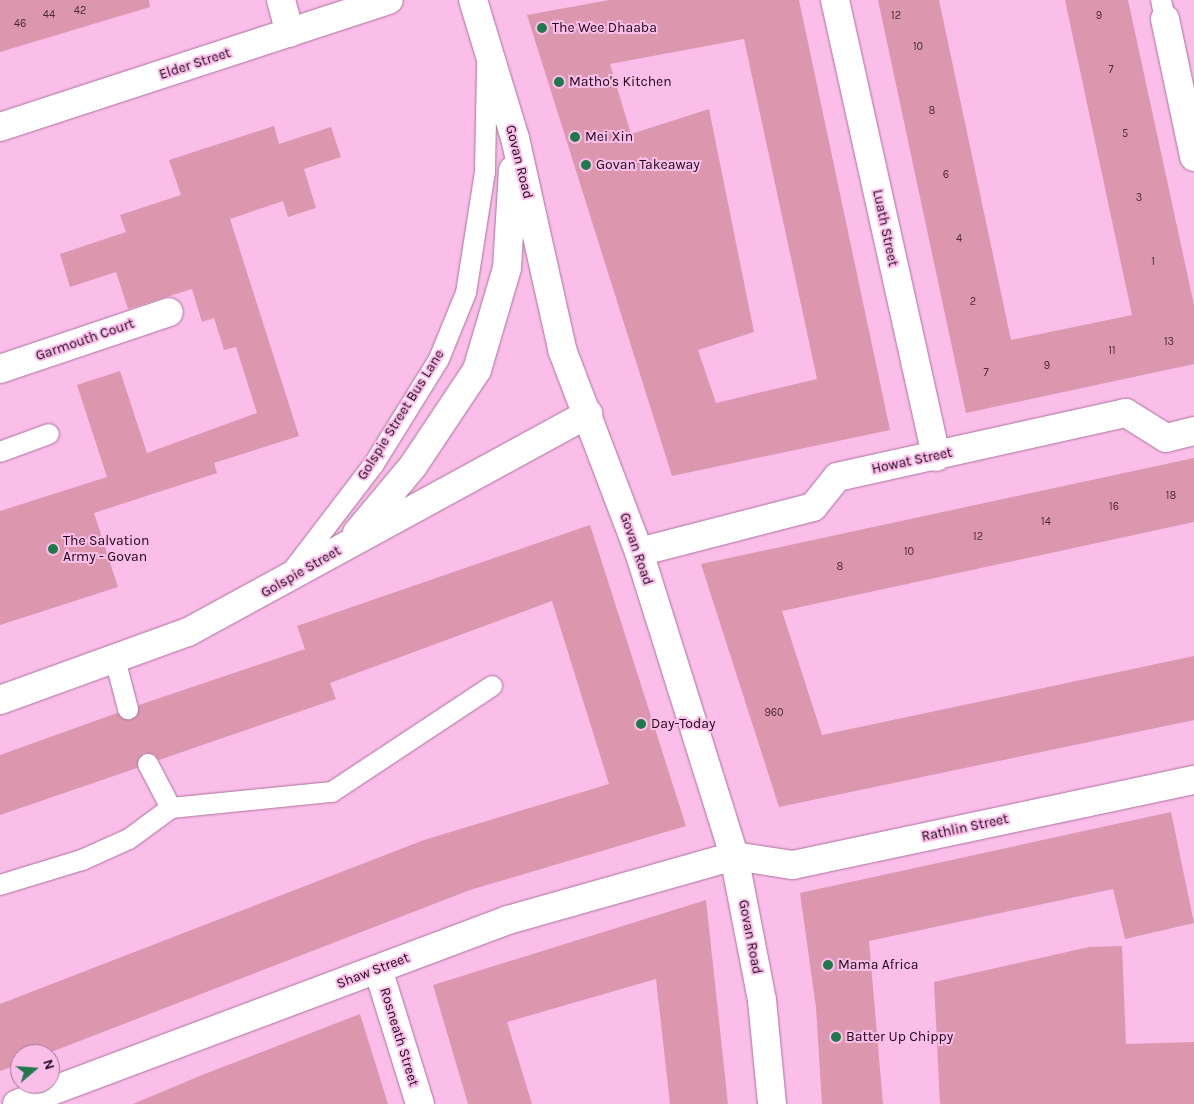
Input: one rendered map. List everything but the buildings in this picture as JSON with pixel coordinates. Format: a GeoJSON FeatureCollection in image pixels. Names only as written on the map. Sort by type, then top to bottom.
{"type":"FeatureCollection","features":[{"type":"Feature","properties":{"kind":"street"},"geometry":{"type":"LineString","coordinates":[[281,0],[290,33]]}},
{"type":"Feature","properties":{"kind":"street","name":"Elder Street"},"geometry":{"type":"LineString","coordinates":[[0,128],[389,0]]}},
{"type":"Feature","properties":{"kind":"street","name":"Govan Road"},"geometry":{"type":"LineString","coordinates":[[473,0],[515,138],[563,352],[639,552],[734,856],[762,1000],[772,1104]]}},
{"type":"Feature","properties":{"kind":"street","name":"Luath Street"},"geometry":{"type":"LineString","coordinates":[[835,0],[936,457]]}},
{"type":"Feature","properties":{"kind":"street"},"geometry":{"type":"LineString","coordinates":[[1163,10],[1194,157]]}},
{"type":"Feature","properties":{"kind":"street"},"geometry":{"type":"LineString","coordinates":[[346,545],[414,466],[477,370],[506,268],[515,138]]}},
{"type":"Feature","properties":{"kind":"street","name":"Garmouth Court"},"geometry":{"type":"LineString","coordinates":[[0,369],[169,312]]}},
{"type":"Feature","properties":{"kind":"street","name":"Golspie Street"},"geometry":{"type":"LineString","coordinates":[[0,700],[188,632],[282,583],[346,545],[588,414]]}},
{"type":"Feature","properties":{"kind":"street","name":"Howat Street"},"geometry":{"type":"LineString","coordinates":[[639,552],[813,506],[837,477],[936,457],[1126,414],[1166,438],[1194,431]]}},
{"type":"Feature","properties":{"kind":"street","name":"Rathlin Street"},"geometry":{"type":"LineString","coordinates":[[734,856],[793,865],[1194,780]]}},
{"type":"Feature","properties":{"kind":"street","name":"Shaw Street"},"geometry":{"type":"LineString","coordinates":[[17,1104],[508,920],[734,856]]}},
{"type":"Feature","properties":{"kind":"street","name":"Rosneath Street"},"geometry":{"type":"LineString","coordinates":[[378,969],[420,1104]]}},
{"type":"Feature","properties":{"kind":"lane","name":"Golspie Street Bus Lane"},"geometry":{"type":"LineString","coordinates":[[282,583],[374,464],[439,359],[466,293],[485,171],[487,47]]}},
{"type":"Feature","properties":{"kind":"lane"},"geometry":{"type":"LineString","coordinates":[[0,452],[49,434]]}},
{"type":"Feature","properties":{"kind":"lane"},"geometry":{"type":"LineString","coordinates":[[115,659],[128,709]]}},
{"type":"Feature","properties":{"kind":"lane"},"geometry":{"type":"LineString","coordinates":[[0,885],[82,860],[129,839],[171,808],[332,792],[492,686]]}},
{"type":"Feature","properties":{"kind":"lane"},"geometry":{"type":"LineString","coordinates":[[148,764],[171,808]]}},
{"type":"Feature","properties":{"kind":"place","name":"The Wee Dhaaba"},"geometry":{"type":"Point","coordinates":[542,28]}},
{"type":"Feature","properties":{"kind":"place","name":"Matho's Kitchen"},"geometry":{"type":"Point","coordinates":[559,82]}},
{"type":"Feature","properties":{"kind":"place","name":"Mei Xin"},"geometry":{"type":"Point","coordinates":[575,137]}},
{"type":"Feature","properties":{"kind":"place","name":"Govan Takeaway"},"geometry":{"type":"Point","coordinates":[586,165]}},
{"type":"Feature","properties":{"kind":"place","name":"The Salvation Army - Govan"},"geometry":{"type":"Point","coordinates":[53,549]}},
{"type":"Feature","properties":{"kind":"place","name":"Day-Today"},"geometry":{"type":"Point","coordinates":[641,724]}},
{"type":"Feature","properties":{"kind":"place","name":"Mama Africa"},"geometry":{"type":"Point","coordinates":[828,965]}},
{"type":"Feature","properties":{"kind":"place","name":"Batter Up Chippy"},"geometry":{"type":"Point","coordinates":[836,1037]}}]}
